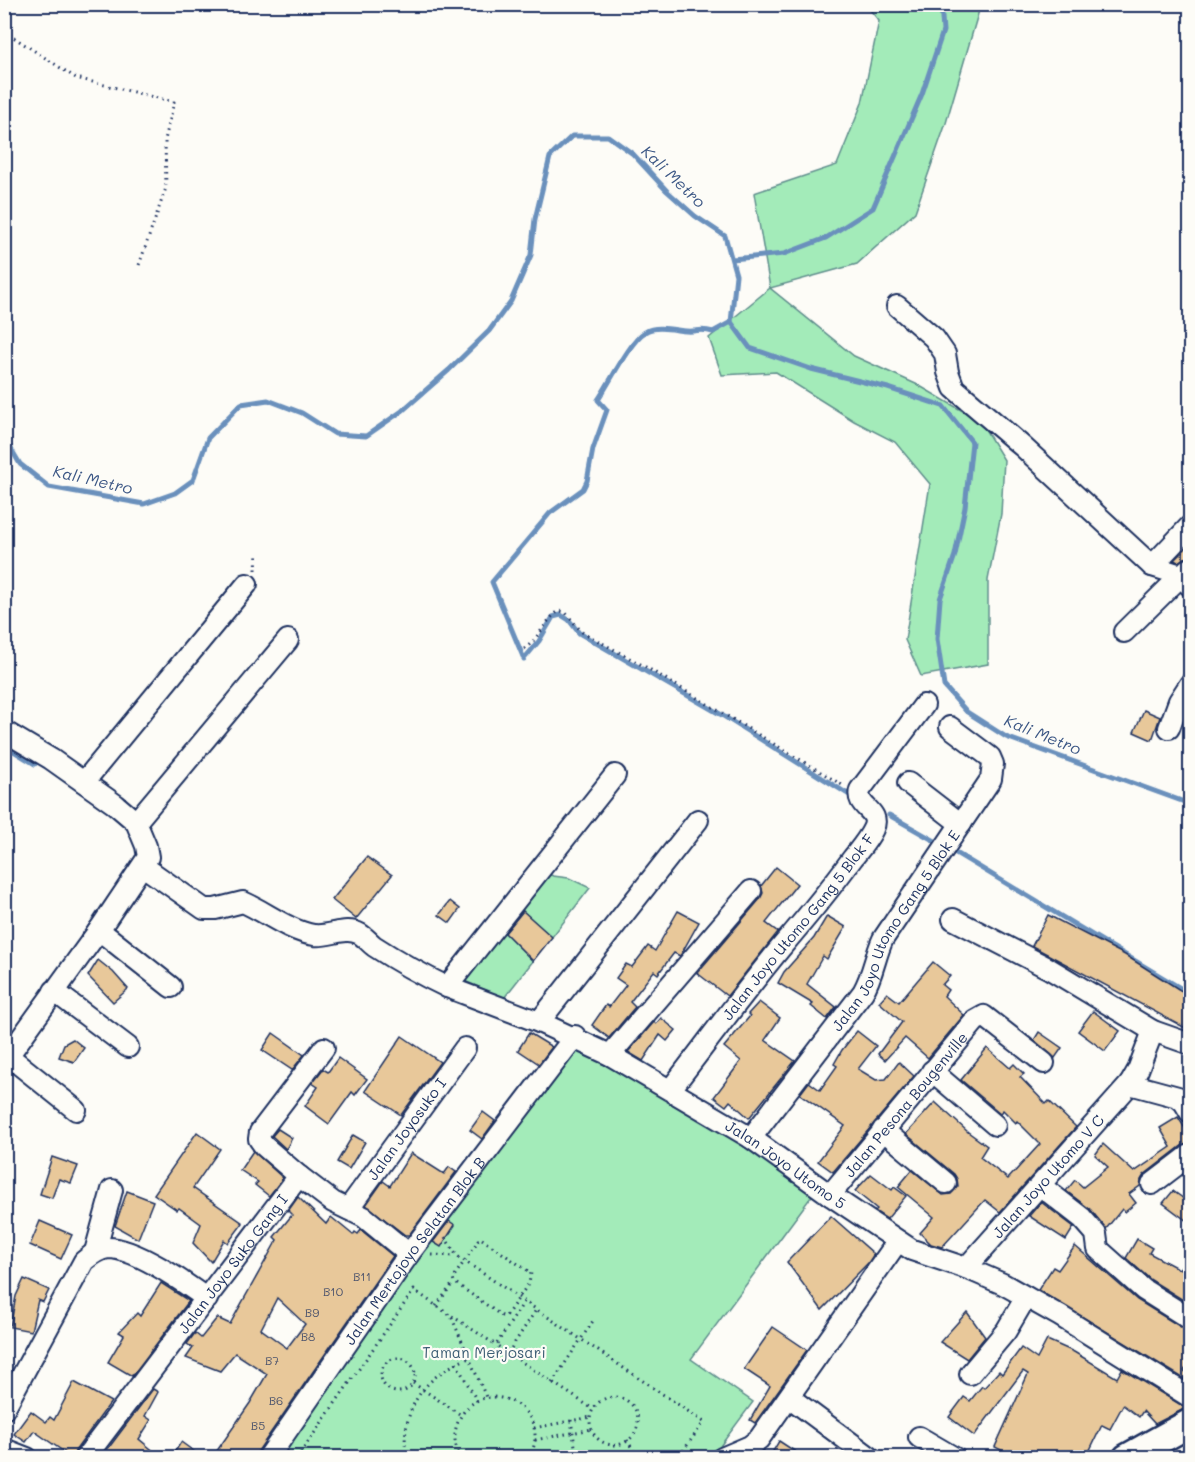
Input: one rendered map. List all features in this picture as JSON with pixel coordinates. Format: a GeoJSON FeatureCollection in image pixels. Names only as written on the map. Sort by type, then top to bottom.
{"type":"FeatureCollection","features":[{"type":"Feature","properties":{"kind":"main road"},"geometry":{"type":"LineString","coordinates":[[1127,1458],[1191,1423]]}},
{"type":"Feature","properties":{"kind":"street"},"geometry":{"type":"LineString","coordinates":[[897,306],[934,338],[945,354],[954,388],[1022,446],[1152,566],[1187,576]]}},
{"type":"Feature","properties":{"kind":"street"},"geometry":{"type":"LineString","coordinates":[[1152,566],[1191,526]]}},
{"type":"Feature","properties":{"kind":"street"},"geometry":{"type":"LineString","coordinates":[[1124,632],[1187,576]]}},
{"type":"Feature","properties":{"kind":"street"},"geometry":{"type":"LineString","coordinates":[[84,782],[247,584]]}},
{"type":"Feature","properties":{"kind":"street"},"geometry":{"type":"LineString","coordinates":[[136,822],[288,640]]}},
{"type":"Feature","properties":{"kind":"street"},"geometry":{"type":"LineString","coordinates":[[1169,728],[1179,701],[1191,684]]}},
{"type":"Feature","properties":{"kind":"street"},"geometry":{"type":"LineString","coordinates":[[859,795],[860,790],[924,705]]}},
{"type":"Feature","properties":{"kind":"street","name":"Jalan Joyo Utomo Gang 5 Blok E"},"geometry":{"type":"LineString","coordinates":[[751,1138],[863,992],[883,939],[991,779],[993,764],[990,757],[950,727]]}},
{"type":"Feature","properties":{"kind":"street"},"geometry":{"type":"LineString","coordinates":[[4,731],[51,759],[136,822],[146,846],[148,857],[99,930],[12,1047],[10,1055],[76,1110]]}},
{"type":"Feature","properties":{"kind":"street"},"geometry":{"type":"LineString","coordinates":[[447,987],[615,775]]}},
{"type":"Feature","properties":{"kind":"street"},"geometry":{"type":"LineString","coordinates":[[908,783],[961,824]]}},
{"type":"Feature","properties":{"kind":"street","name":"Jalan Joyo Utomo Gang 5 Blok F"},"geometry":{"type":"LineString","coordinates":[[671,1089],[761,972],[832,887],[873,830],[874,816],[862,803],[859,795]]}},
{"type":"Feature","properties":{"kind":"street"},"geometry":{"type":"LineString","coordinates":[[539,1022],[698,820]]}},
{"type":"Feature","properties":{"kind":"street","name":"Jalan Joyo Utomo 5"},"geometry":{"type":"LineString","coordinates":[[142,866],[209,910],[243,902],[301,931],[327,935],[340,931],[359,934],[447,987],[539,1022],[571,1042],[610,1055],[751,1138],[912,1250],[966,1268],[1026,1297],[1191,1397]]}},
{"type":"Feature","properties":{"kind":"street"},"geometry":{"type":"LineString","coordinates":[[610,1055],[751,891]]}},
{"type":"Feature","properties":{"kind":"street"},"geometry":{"type":"LineString","coordinates":[[953,919],[1048,968],[1153,1031],[1191,1044]]}},
{"type":"Feature","properties":{"kind":"street"},"geometry":{"type":"LineString","coordinates":[[99,930],[171,987]]}},
{"type":"Feature","properties":{"kind":"street"},"geometry":{"type":"LineString","coordinates":[[54,991],[128,1047]]}},
{"type":"Feature","properties":{"kind":"street","name":"Jalan Pesona Bougenville"},"geometry":{"type":"LineString","coordinates":[[830,1195],[975,1021],[984,1016],[1044,1063]]}},
{"type":"Feature","properties":{"kind":"street","name":"Jalan Joyo Utomo V C"},"geometry":{"type":"LineString","coordinates":[[966,1268],[1130,1084],[1153,1031]]}},
{"type":"Feature","properties":{"kind":"street","name":"Jalan Mertojoyo Selatan Blok B"},"geometry":{"type":"LineString","coordinates":[[268,1458],[412,1250],[571,1042]]}},
{"type":"Feature","properties":{"kind":"street"},"geometry":{"type":"LineString","coordinates":[[324,1048],[260,1132],[259,1139],[299,1176],[333,1202],[364,1217],[412,1250]]}},
{"type":"Feature","properties":{"kind":"street","name":"Jalan Joyosuko I"},"geometry":{"type":"LineString","coordinates":[[348,1209],[465,1048]]}},
{"type":"Feature","properties":{"kind":"street"},"geometry":{"type":"LineString","coordinates":[[932,1071],[995,1125]]}},
{"type":"Feature","properties":{"kind":"street"},"geometry":{"type":"LineString","coordinates":[[1130,1084],[1178,1097],[1191,1112]]}},
{"type":"Feature","properties":{"kind":"street"},"geometry":{"type":"LineString","coordinates":[[883,1131],[946,1183]]}},
{"type":"Feature","properties":{"kind":"street"},"geometry":{"type":"LineString","coordinates":[[1152,1184],[1191,1155]]}},
{"type":"Feature","properties":{"kind":"street","name":"Jalan Joyo Suko Gang I"},"geometry":{"type":"LineString","coordinates":[[85,1458],[299,1176]]}},
{"type":"Feature","properties":{"kind":"street"},"geometry":{"type":"LineString","coordinates":[[1041,1186],[1082,1218],[1096,1234],[1098,1249],[1144,1290],[1191,1319]]}},
{"type":"Feature","properties":{"kind":"street"},"geometry":{"type":"LineString","coordinates":[[95,1252],[112,1190]]}},
{"type":"Feature","properties":{"kind":"street"},"geometry":{"type":"LineString","coordinates":[[735,1455],[759,1439],[898,1241]]}},
{"type":"Feature","properties":{"kind":"street"},"geometry":{"type":"LineString","coordinates":[[4,1409],[84,1261],[95,1252],[107,1248],[151,1262],[207,1299]]}},
{"type":"Feature","properties":{"kind":"street"},"geometry":{"type":"LineString","coordinates":[[970,1374],[1006,1331],[1026,1297]]}},
{"type":"Feature","properties":{"kind":"street"},"geometry":{"type":"LineString","coordinates":[[789,1397],[871,1458]]}},
{"type":"Feature","properties":{"kind":"street"},"geometry":{"type":"LineString","coordinates":[[919,1437],[956,1458]]}},
{"type":"Feature","properties":{"kind":"street"},"geometry":{"type":"LineString","coordinates":[[4,1449],[27,1458]]}},
{"type":"Feature","properties":{"kind":"path"},"geometry":{"type":"LineString","coordinates":[[4,31],[76,78],[174,102],[165,140],[166,188],[138,268]]}},
{"type":"Feature","properties":{"kind":"path"},"geometry":{"type":"LineString","coordinates":[[4,495],[10,488]]}},
{"type":"Feature","properties":{"kind":"path"},"geometry":{"type":"LineString","coordinates":[[524,649],[536,641],[551,616],[559,611],[565,612],[582,632],[644,666],[859,795]]}},
{"type":"Feature","properties":{"kind":"path"},"geometry":{"type":"LineString","coordinates":[[432,1224],[441,1231],[457,1257],[704,1422],[678,1458]]}},
{"type":"Feature","properties":{"kind":"path"},"geometry":{"type":"LineString","coordinates":[[436,1306],[454,1282],[453,1278],[478,1240],[486,1241],[531,1273],[532,1278],[508,1315],[502,1316],[454,1282]]}},
{"type":"Feature","properties":{"kind":"path"},"geometry":{"type":"LineString","coordinates":[[412,1250],[425,1254],[457,1257]]}},
{"type":"Feature","properties":{"kind":"path"},"geometry":{"type":"LineString","coordinates":[[297,1458],[414,1290],[594,1409]]}},
{"type":"Feature","properties":{"kind":"path"},"geometry":{"type":"LineString","coordinates":[[496,1345],[524,1302]]}},
{"type":"Feature","properties":{"kind":"path"},"geometry":{"type":"LineString","coordinates":[[508,1353],[536,1310]]}},
{"type":"Feature","properties":{"kind":"path"},"geometry":{"type":"LineString","coordinates":[[451,1316],[486,1397]]}},
{"type":"Feature","properties":{"kind":"path"},"geometry":{"type":"LineString","coordinates":[[552,1383],[596,1318]]}},
{"type":"Feature","properties":{"kind":"path"},"geometry":{"type":"LineString","coordinates":[[406,1458],[407,1422],[412,1406],[432,1378],[469,1358]]}},
{"type":"Feature","properties":{"kind":"path"},"geometry":{"type":"LineString","coordinates":[[391,1359],[408,1361],[414,1371],[413,1383],[400,1393],[390,1391],[382,1383],[382,1368],[391,1359]]}},
{"type":"Feature","properties":{"kind":"path"},"geometry":{"type":"LineString","coordinates":[[456,1363],[477,1401]]}},
{"type":"Feature","properties":{"kind":"path"},"geometry":{"type":"LineString","coordinates":[[413,1383],[461,1415]]}},
{"type":"Feature","properties":{"kind":"path"},"geometry":{"type":"LineString","coordinates":[[461,1458],[455,1440],[456,1427],[461,1415],[477,1401],[486,1397],[505,1398],[522,1407],[530,1416],[535,1440],[529,1458]]}},
{"type":"Feature","properties":{"kind":"path"},"geometry":{"type":"LineString","coordinates":[[614,1397],[628,1401],[637,1414],[638,1421],[633,1435],[627,1440],[621,1443],[607,1443],[595,1435],[591,1417],[600,1401],[614,1397]]}},
{"type":"Feature","properties":{"kind":"path"},"geometry":{"type":"LineString","coordinates":[[534,1428],[591,1417]]}},
{"type":"Feature","properties":{"kind":"path"},"geometry":{"type":"LineString","coordinates":[[571,1420],[575,1446],[574,1458]]}},
{"type":"Feature","properties":{"kind":"path"},"geometry":{"type":"LineString","coordinates":[[535,1440],[592,1429]]}},
{"type":"Feature","properties":{"kind":"path"},"geometry":{"type":"LineString","coordinates":[[627,1440],[639,1458]]}},
{"type":"Feature","properties":{"kind":"green space"},"geometry":{"type":"Polygon","coordinates":[[[866,5],[979,5],[946,123],[915,212],[857,264],[770,288],[754,193],[837,165],[862,103],[879,21],[866,5]]]}},
{"type":"Feature","properties":{"kind":"green space"},"geometry":{"type":"Polygon","coordinates":[[[770,288],[854,356],[918,385],[980,421],[1004,460],[1001,514],[988,580],[988,664],[921,676],[905,640],[930,484],[895,442],[854,421],[776,372],[722,375],[709,338],[770,288]]]}},
{"type":"Feature","properties":{"kind":"green space"},"geometry":{"type":"Polygon","coordinates":[[[544,872],[569,878],[590,888],[552,937],[517,906],[544,872]]]}},
{"type":"Feature","properties":{"kind":"green space"},"geometry":{"type":"Polygon","coordinates":[[[499,927],[533,961],[504,998],[460,979],[499,927]]]}},
{"type":"Feature","properties":{"kind":"green space","name":"Taman Merjosari"},"geometry":{"type":"Polygon","coordinates":[[[578,1046],[730,1133],[814,1193],[691,1359],[753,1402],[712,1457],[280,1458],[455,1207],[578,1046]]]}},
{"type":"Feature","properties":{"kind":"building"},"geometry":{"type":"Polygon","coordinates":[[[1191,543],[1191,557],[1178,562],[1174,560],[1191,543]]]}},
{"type":"Feature","properties":{"kind":"building"},"geometry":{"type":"Polygon","coordinates":[[[1144,710],[1160,717],[1152,740],[1134,732],[1144,710]]]}},
{"type":"Feature","properties":{"kind":"building"},"geometry":{"type":"Polygon","coordinates":[[[367,857],[392,875],[356,919],[332,900],[367,857]]]}},
{"type":"Feature","properties":{"kind":"building"},"geometry":{"type":"Polygon","coordinates":[[[776,867],[797,884],[766,923],[778,932],[727,996],[697,973],[760,899],[763,893],[761,886],[776,867]]]}},
{"type":"Feature","properties":{"kind":"building"},"geometry":{"type":"Polygon","coordinates":[[[450,901],[460,909],[450,923],[439,915],[450,901]]]}},
{"type":"Feature","properties":{"kind":"building"},"geometry":{"type":"Polygon","coordinates":[[[523,911],[552,937],[533,961],[505,933],[523,911]]]}},
{"type":"Feature","properties":{"kind":"building"},"geometry":{"type":"Polygon","coordinates":[[[678,911],[699,922],[680,956],[674,953],[658,974],[654,971],[630,1002],[635,1007],[609,1038],[592,1025],[606,1005],[609,1007],[626,985],[616,978],[626,964],[632,967],[648,946],[655,951],[678,911]]]}},
{"type":"Feature","properties":{"kind":"building"},"geometry":{"type":"Polygon","coordinates":[[[1048,915],[1125,955],[1191,997],[1191,1031],[1032,946],[1048,915]]]}},
{"type":"Feature","properties":{"kind":"building"},"geometry":{"type":"Polygon","coordinates":[[[827,916],[846,927],[827,959],[823,956],[807,984],[836,1007],[827,1019],[811,1006],[813,1004],[778,983],[784,972],[814,938],[827,916]]]}},
{"type":"Feature","properties":{"kind":"building"},"geometry":{"type":"Polygon","coordinates":[[[98,960],[128,989],[113,1002],[88,976],[98,960]]]}},
{"type":"Feature","properties":{"kind":"building"},"geometry":{"type":"Polygon","coordinates":[[[933,962],[950,976],[942,985],[948,990],[944,996],[964,1015],[928,1058],[905,1038],[885,1060],[878,1054],[902,1022],[879,1002],[887,993],[899,1002],[933,962]]]}},
{"type":"Feature","properties":{"kind":"building"},"geometry":{"type":"Polygon","coordinates":[[[759,1002],[780,1018],[765,1040],[795,1061],[749,1118],[730,1101],[726,1106],[714,1097],[741,1061],[724,1047],[759,1002]]]}},
{"type":"Feature","properties":{"kind":"building"},"geometry":{"type":"Polygon","coordinates":[[[1093,1011],[1120,1031],[1105,1051],[1078,1031],[1093,1011]]]}},
{"type":"Feature","properties":{"kind":"building"},"geometry":{"type":"Polygon","coordinates":[[[661,1018],[676,1030],[667,1041],[660,1035],[643,1061],[628,1052],[654,1022],[656,1024],[661,1018]]]}},
{"type":"Feature","properties":{"kind":"building"},"geometry":{"type":"Polygon","coordinates":[[[857,1031],[876,1046],[858,1069],[876,1080],[886,1079],[899,1062],[914,1076],[833,1172],[818,1161],[845,1126],[800,1094],[809,1082],[820,1090],[837,1066],[834,1064],[842,1050],[857,1031]]]}},
{"type":"Feature","properties":{"kind":"building"},"geometry":{"type":"Polygon","coordinates":[[[1039,1032],[1062,1048],[1055,1058],[1034,1040],[1039,1032]]]}},
{"type":"Feature","properties":{"kind":"building"},"geometry":{"type":"Polygon","coordinates":[[[273,1033],[304,1055],[292,1070],[262,1050],[273,1033]]]}},
{"type":"Feature","properties":{"kind":"building"},"geometry":{"type":"Polygon","coordinates":[[[529,1033],[552,1047],[539,1064],[518,1050],[529,1033]]]}},
{"type":"Feature","properties":{"kind":"building"},"geometry":{"type":"Polygon","coordinates":[[[402,1036],[440,1062],[401,1115],[365,1091],[402,1036]]]}},
{"type":"Feature","properties":{"kind":"building"},"geometry":{"type":"Polygon","coordinates":[[[73,1039],[84,1048],[74,1062],[59,1057],[64,1044],[73,1039]]]}},
{"type":"Feature","properties":{"kind":"building"},"geometry":{"type":"Polygon","coordinates":[[[987,1048],[1010,1068],[1014,1064],[1024,1074],[1020,1077],[1046,1104],[1049,1101],[1076,1127],[1000,1212],[985,1200],[942,1247],[931,1244],[920,1233],[934,1217],[898,1187],[912,1170],[943,1195],[951,1194],[958,1186],[954,1174],[906,1134],[935,1102],[987,1146],[980,1157],[1008,1179],[1040,1144],[1017,1121],[1016,1123],[1003,1110],[1000,1113],[961,1080],[987,1048]]]}},
{"type":"Feature","properties":{"kind":"building"},"geometry":{"type":"Polygon","coordinates":[[[338,1058],[367,1079],[355,1095],[352,1092],[329,1124],[305,1106],[318,1087],[312,1083],[323,1069],[328,1072],[338,1058]]]}},
{"type":"Feature","properties":{"kind":"building"},"geometry":{"type":"Polygon","coordinates":[[[483,1112],[495,1121],[482,1139],[470,1130],[483,1112]]]}},
{"type":"Feature","properties":{"kind":"building"},"geometry":{"type":"Polygon","coordinates":[[[1178,1117],[1191,1138],[1191,1143],[1183,1145],[1144,1175],[1140,1186],[1129,1194],[1136,1203],[1125,1212],[1122,1209],[1106,1229],[1091,1210],[1066,1191],[1075,1180],[1083,1187],[1108,1167],[1095,1155],[1103,1144],[1134,1172],[1171,1147],[1160,1128],[1178,1117]]]}},
{"type":"Feature","properties":{"kind":"building"},"geometry":{"type":"Polygon","coordinates":[[[278,1129],[292,1138],[286,1149],[272,1136],[278,1129]]]}},
{"type":"Feature","properties":{"kind":"building"},"geometry":{"type":"Polygon","coordinates":[[[197,1132],[220,1149],[193,1188],[243,1223],[228,1243],[224,1240],[211,1262],[193,1243],[201,1224],[154,1194],[197,1132]]]}},
{"type":"Feature","properties":{"kind":"building"},"geometry":{"type":"Polygon","coordinates":[[[353,1135],[365,1142],[349,1169],[337,1162],[353,1135]]]}},
{"type":"Feature","properties":{"kind":"building"},"geometry":{"type":"Polygon","coordinates":[[[253,1151],[283,1178],[269,1196],[255,1185],[258,1182],[240,1170],[253,1151]]]}},
{"type":"Feature","properties":{"kind":"building"},"geometry":{"type":"Polygon","coordinates":[[[411,1153],[444,1174],[449,1167],[456,1172],[409,1235],[405,1235],[366,1205],[383,1181],[390,1186],[411,1153]]]}},
{"type":"Feature","properties":{"kind":"building"},"geometry":{"type":"Polygon","coordinates":[[[52,1157],[78,1166],[71,1183],[59,1179],[52,1198],[40,1194],[52,1157]]]}},
{"type":"Feature","properties":{"kind":"building"},"geometry":{"type":"Polygon","coordinates":[[[871,1174],[892,1190],[894,1187],[906,1196],[887,1219],[875,1211],[877,1209],[855,1191],[871,1174]]]}},
{"type":"Feature","properties":{"kind":"building"},"geometry":{"type":"Polygon","coordinates":[[[127,1191],[153,1201],[138,1239],[115,1226],[127,1191]]]}},
{"type":"Feature","properties":{"kind":"building"},"geometry":{"type":"Polygon","coordinates":[[[1173,1191],[1191,1204],[1191,1224],[1163,1203],[1173,1191]]]}},
{"type":"Feature","properties":{"kind":"building"},"geometry":{"type":"Polygon","coordinates":[[[298,1197],[326,1224],[331,1217],[353,1235],[355,1232],[358,1234],[361,1230],[393,1256],[258,1451],[256,1458],[212,1458],[267,1374],[235,1353],[220,1371],[186,1358],[193,1348],[187,1344],[195,1333],[201,1338],[217,1318],[230,1324],[277,1240],[274,1237],[292,1215],[288,1211],[298,1197]],[[277,1298],[261,1329],[287,1348],[305,1324],[277,1298]]]}},
{"type":"Feature","properties":{"kind":"building"},"geometry":{"type":"Polygon","coordinates":[[[1041,1202],[1074,1227],[1066,1240],[1029,1216],[1041,1202]]]}},
{"type":"Feature","properties":{"kind":"building"},"geometry":{"type":"Polygon","coordinates":[[[831,1216],[874,1254],[822,1310],[787,1262],[831,1216]]]}},
{"type":"Feature","properties":{"kind":"building"},"geometry":{"type":"Polygon","coordinates":[[[40,1221],[72,1235],[61,1259],[30,1245],[40,1221]]]}},
{"type":"Feature","properties":{"kind":"building"},"geometry":{"type":"Polygon","coordinates":[[[449,1221],[455,1225],[441,1247],[433,1242],[449,1221]]]}},
{"type":"Feature","properties":{"kind":"building"},"geometry":{"type":"Polygon","coordinates":[[[1137,1239],[1152,1248],[1149,1253],[1179,1269],[1191,1254],[1191,1305],[1151,1280],[1126,1258],[1137,1239]]]}},
{"type":"Feature","properties":{"kind":"building"},"geometry":{"type":"Polygon","coordinates":[[[1075,1246],[1137,1300],[1191,1331],[1191,1341],[1184,1352],[1191,1356],[1191,1360],[1184,1371],[1191,1375],[1191,1383],[1038,1290],[1053,1267],[1058,1270],[1075,1246]]]}},
{"type":"Feature","properties":{"kind":"building"},"geometry":{"type":"Polygon","coordinates":[[[24,1279],[49,1290],[43,1302],[38,1300],[31,1331],[10,1327],[16,1296],[24,1279]]]}},
{"type":"Feature","properties":{"kind":"building"},"geometry":{"type":"Polygon","coordinates":[[[161,1283],[189,1301],[132,1376],[108,1362],[124,1335],[119,1332],[137,1313],[140,1316],[161,1283]]]}},
{"type":"Feature","properties":{"kind":"building"},"geometry":{"type":"Polygon","coordinates":[[[967,1312],[985,1337],[967,1359],[940,1342],[967,1312]]]}},
{"type":"Feature","properties":{"kind":"building"},"geometry":{"type":"Polygon","coordinates":[[[773,1327],[807,1350],[755,1423],[750,1420],[770,1386],[744,1369],[773,1327]]]}},
{"type":"Feature","properties":{"kind":"building"},"geometry":{"type":"Polygon","coordinates":[[[1047,1340],[1074,1352],[1117,1378],[1122,1369],[1186,1408],[1155,1424],[1143,1411],[1139,1417],[1123,1405],[1110,1429],[1102,1425],[1086,1458],[1017,1458],[995,1447],[1028,1374],[1023,1371],[974,1436],[949,1417],[964,1397],[970,1401],[999,1371],[1002,1374],[1021,1348],[1037,1359],[1047,1340]]]}},
{"type":"Feature","properties":{"kind":"building"},"geometry":{"type":"Polygon","coordinates":[[[74,1382],[111,1402],[75,1451],[73,1458],[34,1431],[26,1442],[14,1434],[31,1411],[46,1422],[50,1417],[54,1420],[74,1382]]]}},
{"type":"Feature","properties":{"kind":"building"},"geometry":{"type":"Polygon","coordinates":[[[153,1389],[158,1392],[145,1416],[151,1420],[139,1439],[162,1458],[101,1458],[153,1389]]]}},
{"type":"Feature","properties":{"kind":"building"},"geometry":{"type":"Polygon","coordinates":[[[779,1441],[805,1458],[769,1458],[779,1441]]]}},
{"type":"Feature","properties":{"kind":"building"},"geometry":{"type":"Polygon","coordinates":[[[181,1442],[203,1458],[171,1458],[181,1442]]]}},
{"type":"Feature","properties":{"kind":"waterway"},"geometry":{"type":"LineString","coordinates":[[732,259],[784,254],[826,238],[873,208],[922,94],[943,31],[941,4]]}},
{"type":"Feature","properties":{"kind":"waterway","name":"Kali Metro"},"geometry":{"type":"LineString","coordinates":[[4,437],[20,464],[49,487],[144,504],[175,493],[193,480],[208,438],[241,404],[268,400],[302,413],[335,434],[366,436],[402,411],[449,370],[489,331],[511,301],[531,255],[535,219],[550,157],[572,136],[608,136],[633,154],[667,191],[695,216],[725,236],[736,275],[731,322],[750,348],[811,369],[888,388],[943,406],[972,442],[965,507],[955,555],[940,599],[937,639],[944,686],[967,712],[1006,737],[1190,804]]}},
{"type":"Feature","properties":{"kind":"waterway"},"geometry":{"type":"LineString","coordinates":[[731,322],[713,332],[660,328],[649,330],[639,337],[626,353],[598,400],[607,410],[593,449],[587,481],[583,489],[550,513],[492,582],[524,659],[539,641],[553,617],[561,615],[569,620],[579,633],[720,714],[851,796]]}},
{"type":"Feature","properties":{"kind":"waterway"},"geometry":{"type":"LineString","coordinates":[[4,745],[35,764]]}},
{"type":"Feature","properties":{"kind":"waterway"},"geometry":{"type":"LineString","coordinates":[[889,815],[942,845]]}},
{"type":"Feature","properties":{"kind":"waterway"},"geometry":{"type":"LineString","coordinates":[[956,853],[1190,994]]}}]}
